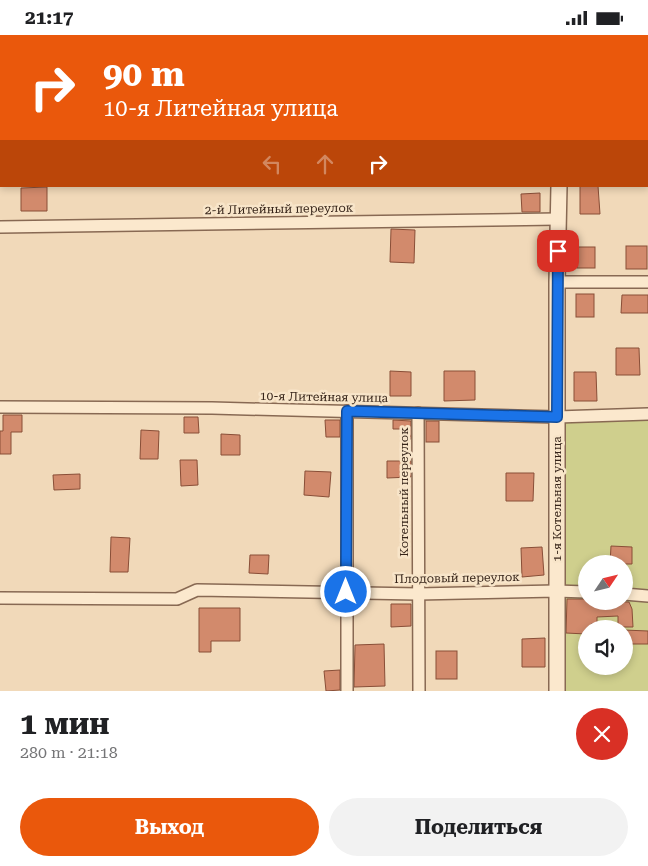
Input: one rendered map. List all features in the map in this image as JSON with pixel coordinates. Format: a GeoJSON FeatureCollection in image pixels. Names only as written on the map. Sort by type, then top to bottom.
{"type":"FeatureCollection","features":[{"type":"Feature","properties":{"kind":"street","name":"1-я Котельная улица"},"geometry":{"type":"LineString","coordinates":[[557,691],[557,282],[559,187]]}},
{"type":"Feature","properties":{"kind":"street","name":"2-й Литейный переулок"},"geometry":{"type":"LineString","coordinates":[[0,227],[558,219]]}},
{"type":"Feature","properties":{"kind":"street"},"geometry":{"type":"LineString","coordinates":[[557,282],[648,282]]}},
{"type":"Feature","properties":{"kind":"street","name":"10-я Литейная улица"},"geometry":{"type":"LineString","coordinates":[[0,407],[212,408],[557,417],[648,414]]}},
{"type":"Feature","properties":{"kind":"street"},"geometry":{"type":"LineString","coordinates":[[346,691],[347,411]]}},
{"type":"Feature","properties":{"kind":"street","name":"Котельный переулок"},"geometry":{"type":"LineString","coordinates":[[418,413],[419,691]]}},
{"type":"Feature","properties":{"kind":"street","name":"Плодовый переулок"},"geometry":{"type":"LineString","coordinates":[[0,598],[177,599],[197,590],[418,594],[578,592]]}},
{"type":"Feature","properties":{"kind":"street"},"geometry":{"type":"LineString","coordinates":[[633,595],[648,596]]}},
{"type":"Feature","properties":{"kind":"green space"},"geometry":{"type":"Polygon","coordinates":[[[564,413],[648,417],[648,691],[565,691],[564,413]]]}},
{"type":"Feature","properties":{"kind":"building"},"geometry":{"type":"Polygon","coordinates":[[[47,187],[47,211],[21,211],[21,188],[47,187]]]}},
{"type":"Feature","properties":{"kind":"building"},"geometry":{"type":"Polygon","coordinates":[[[580,187],[598,187],[600,214],[580,214],[580,187]]]}},
{"type":"Feature","properties":{"kind":"building"},"geometry":{"type":"Polygon","coordinates":[[[540,193],[540,212],[522,212],[521,194],[540,193]]]}},
{"type":"Feature","properties":{"kind":"building"},"geometry":{"type":"Polygon","coordinates":[[[391,229],[415,230],[414,263],[390,262],[391,229]]]}},
{"type":"Feature","properties":{"kind":"building"},"geometry":{"type":"Polygon","coordinates":[[[626,246],[647,246],[647,269],[626,269],[626,246]]]}},
{"type":"Feature","properties":{"kind":"building"},"geometry":{"type":"Polygon","coordinates":[[[577,247],[595,247],[595,268],[577,268],[577,247]]]}},
{"type":"Feature","properties":{"kind":"building"},"geometry":{"type":"Polygon","coordinates":[[[576,294],[594,294],[594,317],[576,317],[576,294]]]}},
{"type":"Feature","properties":{"kind":"building"},"geometry":{"type":"Polygon","coordinates":[[[622,295],[648,295],[648,313],[621,313],[622,295]]]}},
{"type":"Feature","properties":{"kind":"building"},"geometry":{"type":"Polygon","coordinates":[[[616,348],[639,348],[640,375],[616,375],[616,348]]]}},
{"type":"Feature","properties":{"kind":"building"},"geometry":{"type":"Polygon","coordinates":[[[390,371],[411,372],[411,396],[390,396],[390,371]]]}},
{"type":"Feature","properties":{"kind":"building"},"geometry":{"type":"Polygon","coordinates":[[[444,371],[475,371],[475,400],[444,401],[444,371]]]}},
{"type":"Feature","properties":{"kind":"building"},"geometry":{"type":"Polygon","coordinates":[[[574,372],[596,372],[597,401],[574,401],[574,372]]]}},
{"type":"Feature","properties":{"kind":"building"},"geometry":{"type":"Polygon","coordinates":[[[3,415],[22,415],[22,432],[11,432],[11,454],[0,454],[0,431],[3,431],[3,415]]]}},
{"type":"Feature","properties":{"kind":"building"},"geometry":{"type":"Polygon","coordinates":[[[184,417],[198,417],[199,433],[184,433],[184,417]]]}},
{"type":"Feature","properties":{"kind":"building"},"geometry":{"type":"Polygon","coordinates":[[[325,420],[340,420],[340,437],[326,437],[325,420]]]}},
{"type":"Feature","properties":{"kind":"building"},"geometry":{"type":"Polygon","coordinates":[[[393,420],[411,421],[411,439],[402,439],[402,429],[393,429],[393,420]]]}},
{"type":"Feature","properties":{"kind":"building"},"geometry":{"type":"Polygon","coordinates":[[[426,421],[439,421],[439,442],[426,442],[426,421]]]}},
{"type":"Feature","properties":{"kind":"building"},"geometry":{"type":"Polygon","coordinates":[[[141,430],[159,431],[158,459],[140,459],[141,430]]]}},
{"type":"Feature","properties":{"kind":"building"},"geometry":{"type":"Polygon","coordinates":[[[221,434],[240,435],[240,455],[221,455],[221,434]]]}},
{"type":"Feature","properties":{"kind":"building"},"geometry":{"type":"Polygon","coordinates":[[[180,460],[197,460],[198,485],[181,486],[180,460]]]}},
{"type":"Feature","properties":{"kind":"building"},"geometry":{"type":"Polygon","coordinates":[[[387,461],[411,461],[411,477],[387,478],[387,461]]]}},
{"type":"Feature","properties":{"kind":"building"},"geometry":{"type":"Polygon","coordinates":[[[305,471],[331,472],[329,497],[304,495],[305,471]]]}},
{"type":"Feature","properties":{"kind":"building"},"geometry":{"type":"Polygon","coordinates":[[[506,473],[534,473],[533,501],[506,501],[506,473]]]}},
{"type":"Feature","properties":{"kind":"building"},"geometry":{"type":"Polygon","coordinates":[[[80,474],[80,489],[54,490],[53,475],[80,474]]]}},
{"type":"Feature","properties":{"kind":"building"},"geometry":{"type":"Polygon","coordinates":[[[111,537],[130,538],[128,572],[110,572],[111,537]]]}},
{"type":"Feature","properties":{"kind":"building"},"geometry":{"type":"Polygon","coordinates":[[[611,546],[632,547],[632,555],[610,555],[611,546]]]}},
{"type":"Feature","properties":{"kind":"building"},"geometry":{"type":"Polygon","coordinates":[[[542,547],[544,575],[522,577],[521,548],[542,547]]]}},
{"type":"Feature","properties":{"kind":"building"},"geometry":{"type":"Polygon","coordinates":[[[250,555],[269,555],[268,574],[249,573],[250,555]]]}},
{"type":"Feature","properties":{"kind":"building"},"geometry":{"type":"Polygon","coordinates":[[[567,599],[578,599],[578,610],[632,610],[633,620],[618,620],[618,616],[597,617],[597,620],[578,620],[578,634],[566,633],[567,599]]]}},
{"type":"Feature","properties":{"kind":"building"},"geometry":{"type":"Polygon","coordinates":[[[391,604],[411,604],[411,626],[391,627],[391,604]]]}},
{"type":"Feature","properties":{"kind":"building"},"geometry":{"type":"Polygon","coordinates":[[[199,608],[240,608],[240,641],[211,641],[211,652],[199,652],[199,608]]]}},
{"type":"Feature","properties":{"kind":"building"},"geometry":{"type":"Polygon","coordinates":[[[633,630],[648,631],[648,644],[633,644],[633,630]]]}},
{"type":"Feature","properties":{"kind":"building"},"geometry":{"type":"Polygon","coordinates":[[[545,638],[545,667],[522,667],[522,639],[545,638]]]}},
{"type":"Feature","properties":{"kind":"building"},"geometry":{"type":"Polygon","coordinates":[[[384,644],[385,686],[354,687],[355,645],[384,644]]]}},
{"type":"Feature","properties":{"kind":"building"},"geometry":{"type":"Polygon","coordinates":[[[436,651],[457,651],[457,679],[436,679],[436,651]]]}},
{"type":"Feature","properties":{"kind":"building"},"geometry":{"type":"Polygon","coordinates":[[[340,670],[340,690],[326,691],[324,671],[340,670]]]}},
{"type":"Feature","properties":{"kind":"route"},"geometry":{"type":"LineString","coordinates":[[346,592],[347,411],[557,417],[558,251]]}}]}
